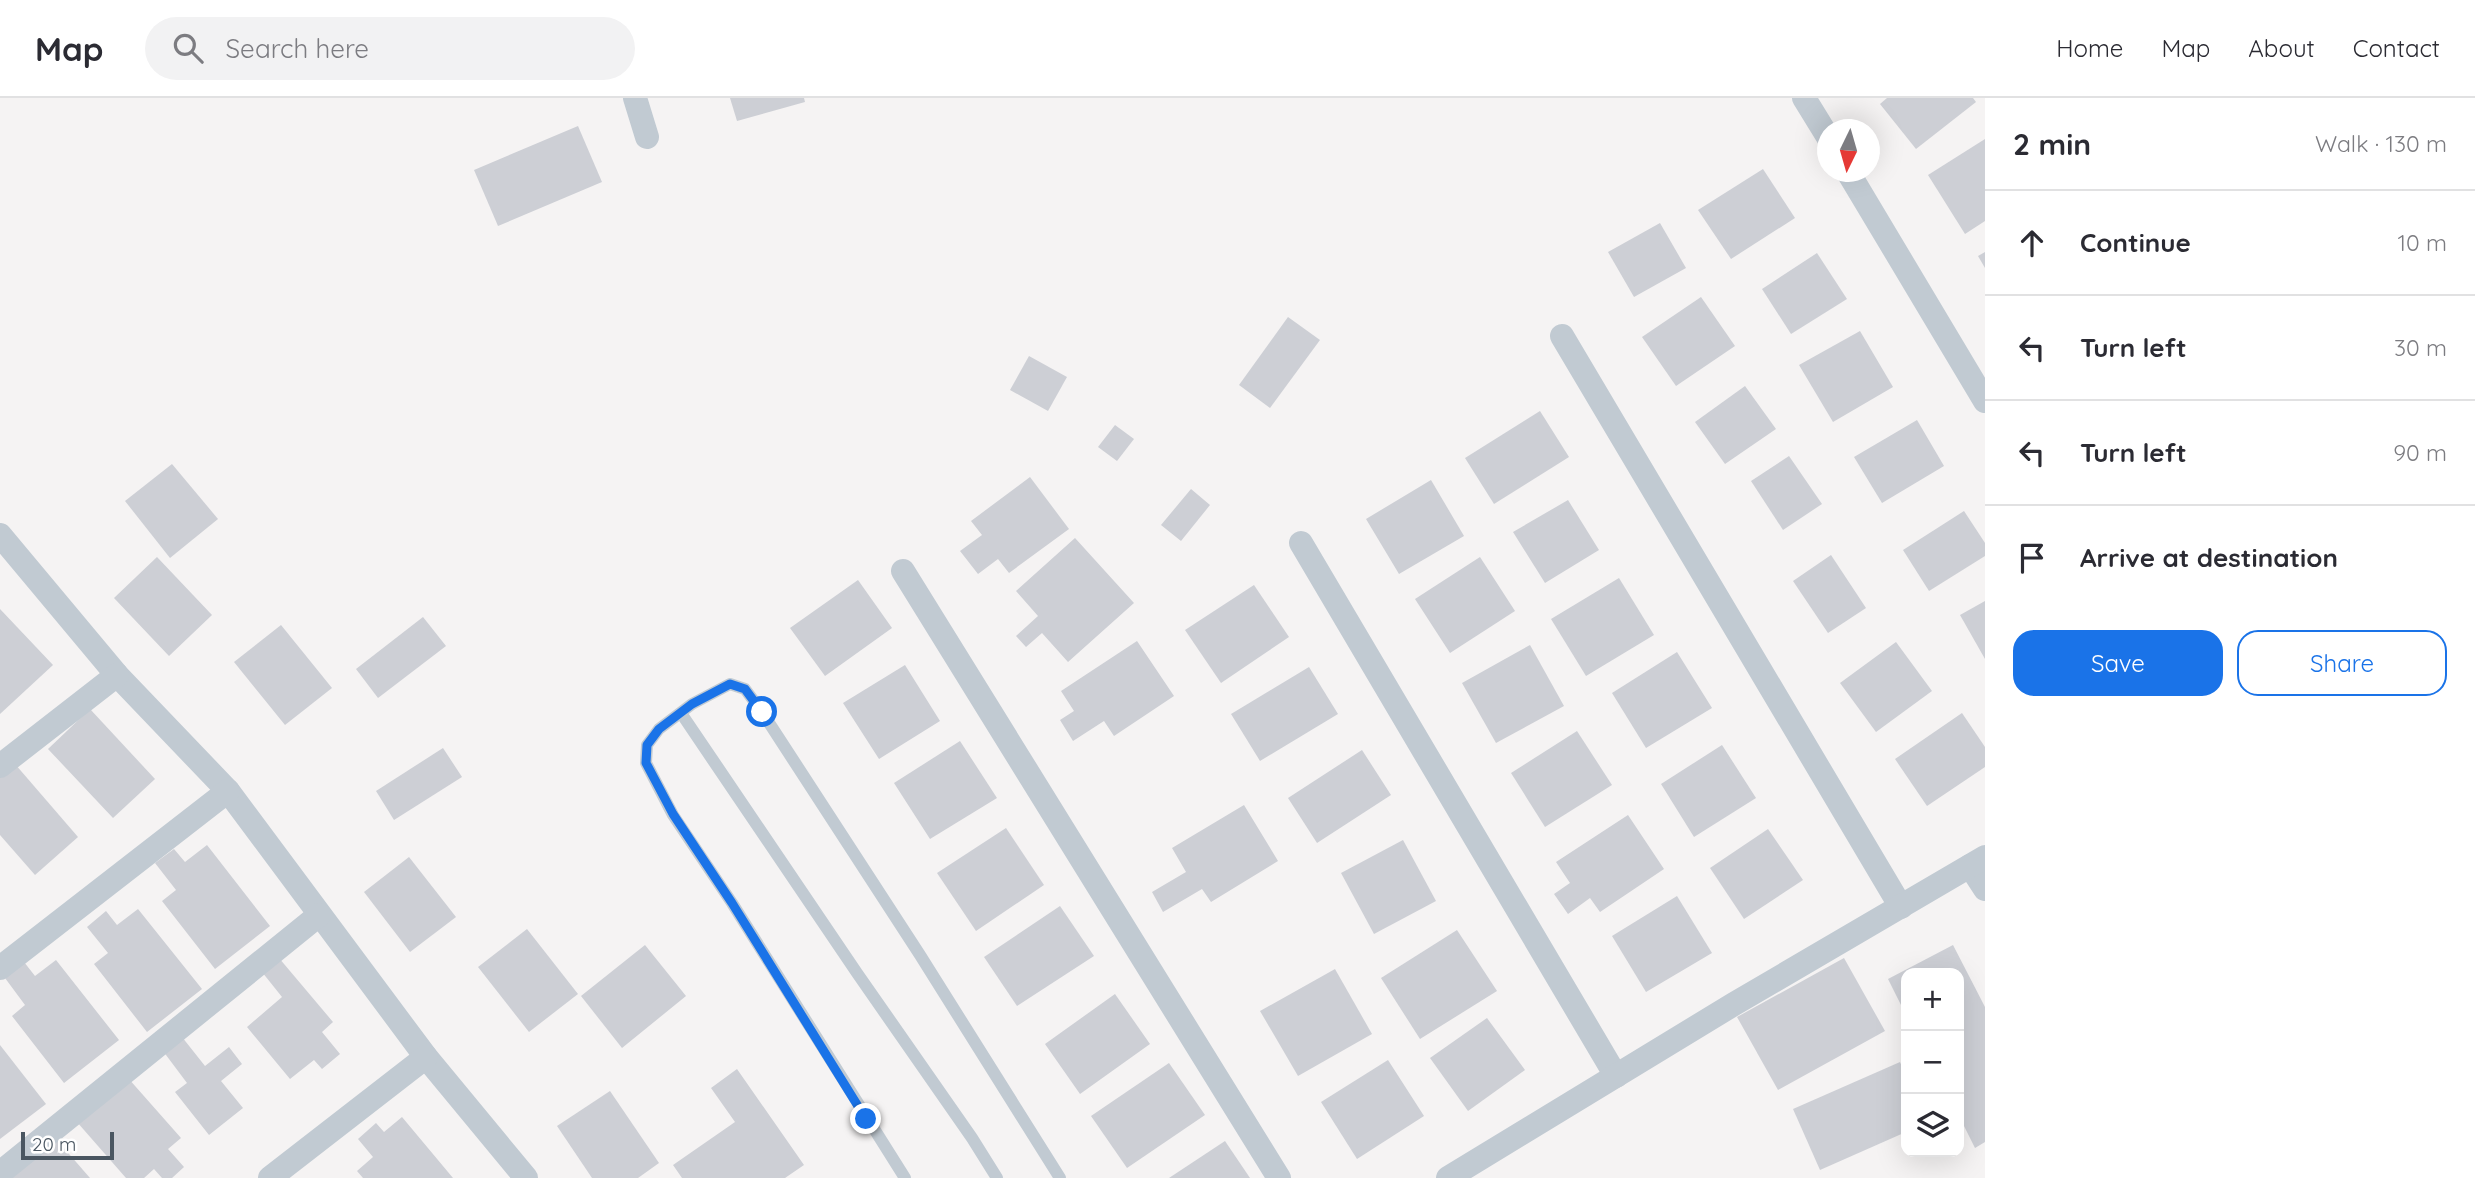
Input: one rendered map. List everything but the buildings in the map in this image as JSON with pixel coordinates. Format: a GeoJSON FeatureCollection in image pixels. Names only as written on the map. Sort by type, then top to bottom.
{"type":"FeatureCollection","features":[{"type":"Feature","properties":{"kind":"street"},"geometry":{"type":"LineString","coordinates":[[635,98],[647,137]]}},
{"type":"Feature","properties":{"kind":"street"},"geometry":{"type":"LineString","coordinates":[[1804,98],[1817,119]]}},
{"type":"Feature","properties":{"kind":"street"},"geometry":{"type":"LineString","coordinates":[[1854,182],[1985,401]]}},
{"type":"Feature","properties":{"kind":"street"},"geometry":{"type":"LineString","coordinates":[[1562,336],[1901,907]]}},
{"type":"Feature","properties":{"kind":"street"},"geometry":{"type":"LineString","coordinates":[[0,535],[117,675],[228,791],[426,1056],[526,1178]]}},
{"type":"Feature","properties":{"kind":"street"},"geometry":{"type":"LineString","coordinates":[[1301,543],[1616,1076]]}},
{"type":"Feature","properties":{"kind":"street"},"geometry":{"type":"LineString","coordinates":[[903,571],[1279,1178]]}},
{"type":"Feature","properties":{"kind":"street"},"geometry":{"type":"LineString","coordinates":[[0,766],[117,675]]}},
{"type":"Feature","properties":{"kind":"street"},"geometry":{"type":"LineString","coordinates":[[0,968],[228,791]]}},
{"type":"Feature","properties":{"kind":"street"},"geometry":{"type":"LineString","coordinates":[[1448,1178],[1978,861],[1985,890]]}},
{"type":"Feature","properties":{"kind":"street"},"geometry":{"type":"LineString","coordinates":[[0,1173],[319,915]]}},
{"type":"Feature","properties":{"kind":"street"},"geometry":{"type":"LineString","coordinates":[[270,1178],[426,1056]]}},
{"type":"Feature","properties":{"kind":"lane"},"geometry":{"type":"LineString","coordinates":[[905,1178],[673,814],[646,763],[647,745],[659,729],[692,704],[730,684],[745,689],[762,712],[913,944],[1060,1178]]}},
{"type":"Feature","properties":{"kind":"lane"},"geometry":{"type":"LineString","coordinates":[[681,713],[997,1178]]}},
{"type":"Feature","properties":{"kind":"route"},"geometry":{"type":"LineString","coordinates":[[762,712],[745,689],[730,684],[692,704],[659,729],[647,745],[646,763],[673,814],[732,903],[866,1119]]}}]}
